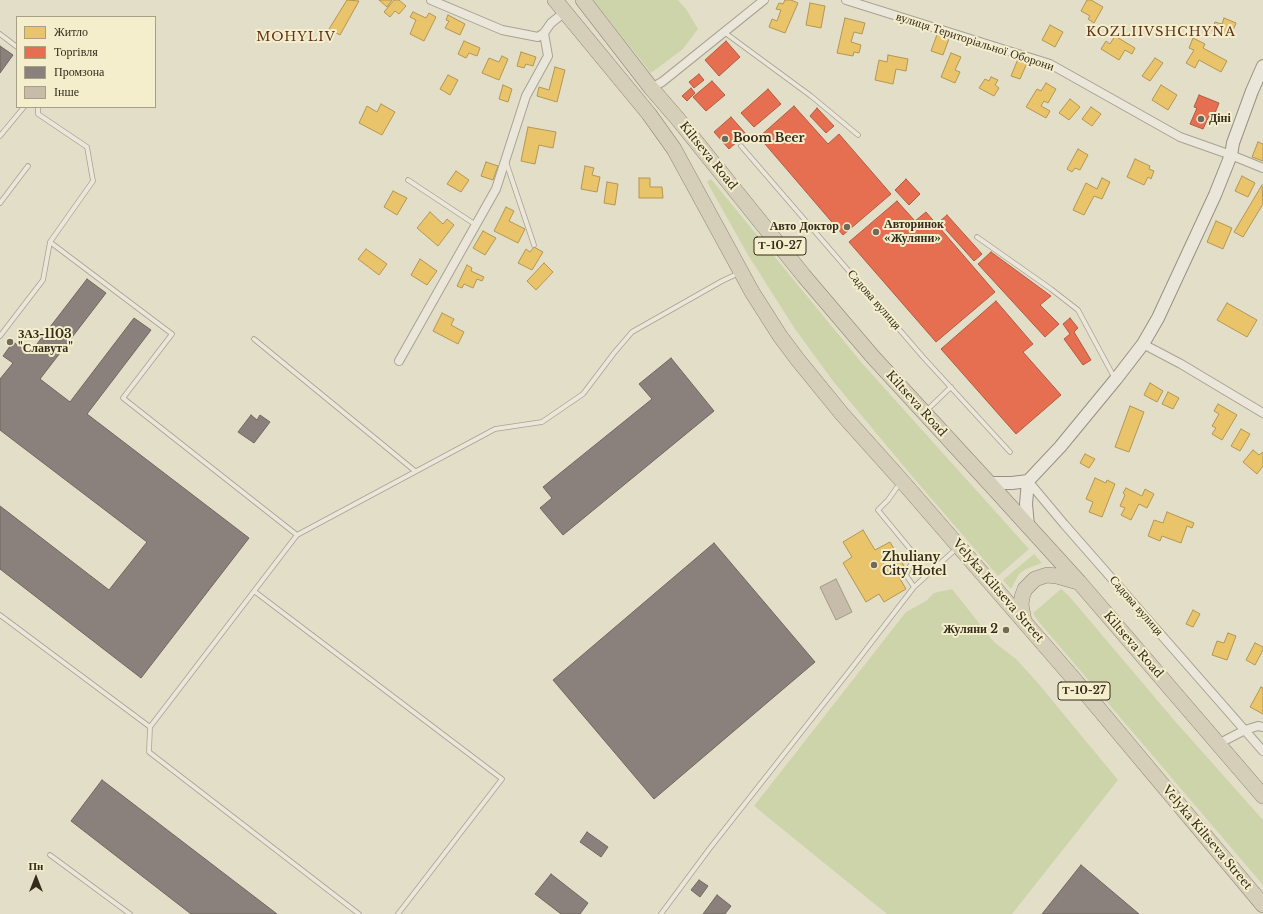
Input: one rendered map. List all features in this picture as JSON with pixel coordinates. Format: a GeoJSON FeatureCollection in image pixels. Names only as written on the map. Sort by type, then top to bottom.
{"type":"FeatureCollection","features":[{"type":"Feature","properties":{"kind":"highway","name":"Kiltseva Road"},"geometry":{"type":"LineString","coordinates":[[555,0],[649,114],[674,149],[699,192],[741,272]]}},
{"type":"Feature","properties":{"kind":"highway","name":"Kiltseva Road"},"geometry":{"type":"LineString","coordinates":[[583,0],[651,88],[677,118],[804,276],[873,357],[990,483],[1079,582],[1263,796]]}},
{"type":"Feature","properties":{"kind":"highway","name":"Velyka Kiltseva Street"},"geometry":{"type":"LineString","coordinates":[[741,272],[762,308],[798,360],[842,414],[1073,678],[1263,905]]}},
{"type":"Feature","properties":{"kind":"highway"},"geometry":{"type":"LineString","coordinates":[[1024,622],[1021,605],[1022,597],[1025,589],[1035,579],[1047,575],[1079,582]]}},
{"type":"Feature","properties":{"kind":"street"},"geometry":{"type":"LineString","coordinates":[[431,0],[502,30],[538,37],[544,33],[551,22],[565,12]]}},
{"type":"Feature","properties":{"kind":"street"},"geometry":{"type":"LineString","coordinates":[[651,88],[662,82],[764,0]]}},
{"type":"Feature","properties":{"kind":"street","name":"вулиця Територіальної Оборони"},"geometry":{"type":"LineString","coordinates":[[846,0],[1050,64],[1180,137],[1263,168]]}},
{"type":"Feature","properties":{"kind":"street"},"geometry":{"type":"LineString","coordinates":[[399,361],[496,189],[526,96],[548,56],[544,33]]}},
{"type":"Feature","properties":{"kind":"street"},"geometry":{"type":"LineString","coordinates":[[1028,526],[1026,504],[1028,481],[1060,447],[1144,344],[1158,318],[1215,195],[1231,155],[1246,107],[1263,66]]}},
{"type":"Feature","properties":{"kind":"street"},"geometry":{"type":"LineString","coordinates":[[1144,344],[1181,364],[1263,413]]}},
{"type":"Feature","properties":{"kind":"street"},"geometry":{"type":"LineString","coordinates":[[990,483],[1028,481]]}},
{"type":"Feature","properties":{"kind":"street","name":"Садова вулиця"},"geometry":{"type":"LineString","coordinates":[[1028,481],[1069,530],[1263,751]]}},
{"type":"Feature","properties":{"kind":"street"},"geometry":{"type":"LineString","coordinates":[[1218,744],[1245,730],[1258,726],[1263,727]]}},
{"type":"Feature","properties":{"kind":"lane"},"geometry":{"type":"LineString","coordinates":[[724,31],[811,96],[858,135]]}},
{"type":"Feature","properties":{"kind":"lane"},"geometry":{"type":"LineString","coordinates":[[0,34],[16,46]]}},
{"type":"Feature","properties":{"kind":"lane"},"geometry":{"type":"LineString","coordinates":[[0,136],[23,108]]}},
{"type":"Feature","properties":{"kind":"lane"},"geometry":{"type":"LineString","coordinates":[[0,336],[43,280],[50,242],[94,181],[87,147],[38,114],[38,108]]}},
{"type":"Feature","properties":{"kind":"lane","name":"Садова вулиця"},"geometry":{"type":"LineString","coordinates":[[741,146],[923,357],[1010,452]]}},
{"type":"Feature","properties":{"kind":"lane"},"geometry":{"type":"LineString","coordinates":[[505,159],[534,245]]}},
{"type":"Feature","properties":{"kind":"lane"},"geometry":{"type":"LineString","coordinates":[[0,203],[28,166]]}},
{"type":"Feature","properties":{"kind":"lane"},"geometry":{"type":"LineString","coordinates":[[408,180],[476,225]]}},
{"type":"Feature","properties":{"kind":"lane"},"geometry":{"type":"LineString","coordinates":[[977,237],[1051,289],[1078,310],[1116,379]]}},
{"type":"Feature","properties":{"kind":"lane"},"geometry":{"type":"LineString","coordinates":[[50,242],[172,334],[123,398],[297,535]]}},
{"type":"Feature","properties":{"kind":"lane"},"geometry":{"type":"LineString","coordinates":[[359,914],[149,752],[150,727],[297,535],[495,429],[542,422],[583,394],[614,352],[632,332],[722,281],[741,272]]}},
{"type":"Feature","properties":{"kind":"lane"},"geometry":{"type":"LineString","coordinates":[[254,338],[415,471]]}},
{"type":"Feature","properties":{"kind":"lane"},"geometry":{"type":"LineString","coordinates":[[924,412],[950,387]]}},
{"type":"Feature","properties":{"kind":"lane"},"geometry":{"type":"LineString","coordinates":[[902,481],[888,500],[878,510],[915,555],[906,575],[914,587]]}},
{"type":"Feature","properties":{"kind":"lane"},"geometry":{"type":"LineString","coordinates":[[661,914],[710,848],[914,587],[958,546]]}},
{"type":"Feature","properties":{"kind":"lane"},"geometry":{"type":"LineString","coordinates":[[254,591],[502,779],[398,914]]}},
{"type":"Feature","properties":{"kind":"lane"},"geometry":{"type":"LineString","coordinates":[[0,615],[150,727]]}},
{"type":"Feature","properties":{"kind":"lane"},"geometry":{"type":"LineString","coordinates":[[50,855],[130,914]]}},
{"type":"Feature","properties":{"kind":"green space"},"geometry":{"type":"Polygon","coordinates":[[[593,0],[678,0],[686,9],[698,29],[683,49],[651,73],[593,0]]]}},
{"type":"Feature","properties":{"kind":"green space"},"geometry":{"type":"Polygon","coordinates":[[[711,179],[861,362],[1029,549],[998,576],[833,381],[795,329],[748,255],[707,182],[711,179]]]}},
{"type":"Feature","properties":{"kind":"green space"},"geometry":{"type":"Polygon","coordinates":[[[1034,554],[1042,563],[1026,569],[1019,574],[1011,589],[1003,580],[1034,554]]]}},
{"type":"Feature","properties":{"kind":"green space"},"geometry":{"type":"Polygon","coordinates":[[[952,589],[994,642],[1016,659],[1037,682],[1118,780],[1012,914],[887,914],[754,806],[906,612],[926,601],[934,593],[952,589]]]}},
{"type":"Feature","properties":{"kind":"green space"},"geometry":{"type":"Polygon","coordinates":[[[1061,589],[1069,596],[1174,720],[1263,820],[1263,885],[1038,621],[1033,613],[1061,589]]]}},
{"type":"Feature","properties":{"kind":"building: Житло"},"geometry":{"type":"Polygon","coordinates":[[[347,0],[359,1],[340,35],[329,29],[347,0]]]}},
{"type":"Feature","properties":{"kind":"building: Житло"},"geometry":{"type":"Polygon","coordinates":[[[379,0],[392,0],[387,7],[379,0]]]}},
{"type":"Feature","properties":{"kind":"building: Житло"},"geometry":{"type":"Polygon","coordinates":[[[394,0],[399,0],[406,6],[399,14],[395,11],[390,17],[384,12],[394,0]]]}},
{"type":"Feature","properties":{"kind":"building: Житло"},"geometry":{"type":"Polygon","coordinates":[[[785,0],[791,0],[798,3],[785,33],[769,27],[772,19],[777,21],[781,10],[776,9],[779,3],[783,4],[785,0]]]}},
{"type":"Feature","properties":{"kind":"building: Житло"},"geometry":{"type":"Polygon","coordinates":[[[1087,0],[1091,0],[1103,7],[1094,23],[1088,19],[1090,16],[1081,11],[1087,0]]]}},
{"type":"Feature","properties":{"kind":"building: Житло"},"geometry":{"type":"Polygon","coordinates":[[[810,3],[825,6],[821,28],[806,25],[810,3]]]}},
{"type":"Feature","properties":{"kind":"building: Житло"},"geometry":{"type":"Polygon","coordinates":[[[413,12],[426,18],[429,13],[436,17],[424,41],[410,34],[416,20],[410,17],[413,12]]]}},
{"type":"Feature","properties":{"kind":"building: Житло"},"geometry":{"type":"Polygon","coordinates":[[[448,15],[465,24],[460,35],[445,28],[449,21],[446,20],[448,15]]]}},
{"type":"Feature","properties":{"kind":"building: Житло"},"geometry":{"type":"Polygon","coordinates":[[[845,18],[865,23],[862,34],[854,32],[851,42],[861,45],[859,53],[854,52],[853,56],[837,53],[845,18]]]}},
{"type":"Feature","properties":{"kind":"building: Житло"},"geometry":{"type":"Polygon","coordinates":[[[1224,18],[1236,23],[1230,38],[1212,31],[1215,22],[1222,24],[1224,18]]]}},
{"type":"Feature","properties":{"kind":"building: Житло"},"geometry":{"type":"Polygon","coordinates":[[[1050,25],[1063,32],[1055,47],[1042,40],[1050,25]]]}},
{"type":"Feature","properties":{"kind":"building: Житло"},"geometry":{"type":"Polygon","coordinates":[[[938,32],[950,36],[943,55],[931,51],[938,32]]]}},
{"type":"Feature","properties":{"kind":"building: Житло"},"geometry":{"type":"Polygon","coordinates":[[[1115,36],[1135,48],[1132,54],[1125,50],[1119,60],[1101,49],[1106,41],[1110,44],[1115,36]]]}},
{"type":"Feature","properties":{"kind":"building: Житло"},"geometry":{"type":"Polygon","coordinates":[[[1193,38],[1205,44],[1203,48],[1227,61],[1221,72],[1199,60],[1195,68],[1186,63],[1194,50],[1189,48],[1193,38]]]}},
{"type":"Feature","properties":{"kind":"building: Житло"},"geometry":{"type":"Polygon","coordinates":[[[464,41],[480,48],[477,56],[469,53],[466,58],[458,54],[464,41]]]}},
{"type":"Feature","properties":{"kind":"building: Житло"},"geometry":{"type":"Polygon","coordinates":[[[521,52],[536,57],[533,66],[526,64],[524,68],[517,66],[521,52]]]}},
{"type":"Feature","properties":{"kind":"building: Житло"},"geometry":{"type":"Polygon","coordinates":[[[951,53],[961,57],[955,70],[960,72],[955,83],[941,77],[951,53]]]}},
{"type":"Feature","properties":{"kind":"building: Житло"},"geometry":{"type":"Polygon","coordinates":[[[888,55],[908,59],[906,71],[896,69],[893,84],[875,80],[879,60],[887,62],[888,55]]]}},
{"type":"Feature","properties":{"kind":"building: Житло"},"geometry":{"type":"Polygon","coordinates":[[[502,56],[508,59],[499,80],[482,73],[489,58],[499,62],[502,56]]]}},
{"type":"Feature","properties":{"kind":"building: Житло"},"geometry":{"type":"Polygon","coordinates":[[[1155,58],[1163,63],[1150,81],[1142,76],[1155,58]]]}},
{"type":"Feature","properties":{"kind":"building: Житло"},"geometry":{"type":"Polygon","coordinates":[[[1018,59],[1027,63],[1020,79],[1011,76],[1018,59]]]}},
{"type":"Feature","properties":{"kind":"building: Житло"},"geometry":{"type":"Polygon","coordinates":[[[555,67],[565,70],[557,102],[537,96],[539,87],[549,90],[555,67]]]}},
{"type":"Feature","properties":{"kind":"building: Житло"},"geometry":{"type":"Polygon","coordinates":[[[448,75],[458,80],[450,95],[440,89],[448,75]]]}},
{"type":"Feature","properties":{"kind":"building: Житло"},"geometry":{"type":"Polygon","coordinates":[[[991,77],[998,80],[995,85],[999,88],[994,96],[979,88],[985,79],[989,81],[991,77]]]}},
{"type":"Feature","properties":{"kind":"building: Житло"},"geometry":{"type":"Polygon","coordinates":[[[1046,83],[1056,89],[1048,103],[1044,101],[1041,106],[1050,111],[1046,118],[1026,107],[1037,89],[1041,91],[1046,83]]]}},
{"type":"Feature","properties":{"kind":"building: Житло"},"geometry":{"type":"Polygon","coordinates":[[[503,85],[512,89],[508,102],[499,99],[503,85]]]}},
{"type":"Feature","properties":{"kind":"building: Житло"},"geometry":{"type":"Polygon","coordinates":[[[1161,85],[1177,95],[1168,110],[1152,100],[1161,85]]]}},
{"type":"Feature","properties":{"kind":"building: Житло"},"geometry":{"type":"Polygon","coordinates":[[[1070,99],[1080,107],[1069,120],[1059,113],[1070,99]]]}},
{"type":"Feature","properties":{"kind":"building: Житло"},"geometry":{"type":"Polygon","coordinates":[[[381,104],[395,112],[382,135],[359,123],[367,106],[377,112],[381,104]]]}},
{"type":"Feature","properties":{"kind":"building: Житло"},"geometry":{"type":"Polygon","coordinates":[[[1091,107],[1101,114],[1092,126],[1082,119],[1091,107]]]}},
{"type":"Feature","properties":{"kind":"building: Житло"},"geometry":{"type":"Polygon","coordinates":[[[528,127],[556,132],[553,148],[539,145],[535,164],[521,161],[528,127]]]}},
{"type":"Feature","properties":{"kind":"building: Житло"},"geometry":{"type":"Polygon","coordinates":[[[1258,142],[1263,144],[1263,161],[1252,157],[1258,142]]]}},
{"type":"Feature","properties":{"kind":"building: Житло"},"geometry":{"type":"Polygon","coordinates":[[[1078,149],[1088,155],[1080,170],[1075,168],[1072,172],[1067,169],[1078,149]]]}},
{"type":"Feature","properties":{"kind":"building: Житло"},"geometry":{"type":"Polygon","coordinates":[[[1135,159],[1150,166],[1149,169],[1154,171],[1151,179],[1148,177],[1144,185],[1127,177],[1135,159]]]}},
{"type":"Feature","properties":{"kind":"building: Житло"},"geometry":{"type":"Polygon","coordinates":[[[486,162],[498,166],[493,180],[481,176],[486,162]]]}},
{"type":"Feature","properties":{"kind":"building: Житло"},"geometry":{"type":"Polygon","coordinates":[[[585,166],[594,168],[592,175],[600,177],[597,192],[581,189],[585,166]]]}},
{"type":"Feature","properties":{"kind":"building: Житло"},"geometry":{"type":"Polygon","coordinates":[[[456,171],[469,180],[461,192],[447,184],[456,171]]]}},
{"type":"Feature","properties":{"kind":"building: Житло"},"geometry":{"type":"Polygon","coordinates":[[[1242,176],[1255,183],[1248,197],[1235,191],[1242,176]]]}},
{"type":"Feature","properties":{"kind":"building: Житло"},"geometry":{"type":"Polygon","coordinates":[[[639,178],[650,178],[650,187],[662,187],[663,198],[639,198],[639,178]]]}},
{"type":"Feature","properties":{"kind":"building: Житло"},"geometry":{"type":"Polygon","coordinates":[[[1102,178],[1110,182],[1102,199],[1094,196],[1084,215],[1073,210],[1086,183],[1097,189],[1102,178]]]}},
{"type":"Feature","properties":{"kind":"building: Житло"},"geometry":{"type":"Polygon","coordinates":[[[607,182],[618,184],[615,205],[604,203],[607,182]]]}},
{"type":"Feature","properties":{"kind":"building: Житло"},"geometry":{"type":"Polygon","coordinates":[[[1262,185],[1263,204],[1243,237],[1234,232],[1262,185]]]}},
{"type":"Feature","properties":{"kind":"building: Житло"},"geometry":{"type":"Polygon","coordinates":[[[393,191],[407,198],[397,215],[384,207],[393,191]]]}},
{"type":"Feature","properties":{"kind":"building: Житло"},"geometry":{"type":"Polygon","coordinates":[[[506,207],[514,211],[509,221],[525,229],[518,243],[494,231],[506,207]]]}},
{"type":"Feature","properties":{"kind":"building: Житло"},"geometry":{"type":"Polygon","coordinates":[[[430,212],[443,224],[447,219],[454,225],[438,246],[417,228],[430,212]]]}},
{"type":"Feature","properties":{"kind":"building: Житло"},"geometry":{"type":"Polygon","coordinates":[[[1216,221],[1232,228],[1223,249],[1207,242],[1216,221]]]}},
{"type":"Feature","properties":{"kind":"building: Житло"},"geometry":{"type":"Polygon","coordinates":[[[483,231],[496,238],[485,255],[473,248],[483,231]]]}},
{"type":"Feature","properties":{"kind":"building: Житло"},"geometry":{"type":"Polygon","coordinates":[[[534,247],[543,252],[532,270],[518,263],[526,249],[530,252],[534,247]]]}},
{"type":"Feature","properties":{"kind":"building: Житло"},"geometry":{"type":"Polygon","coordinates":[[[366,249],[387,264],[379,275],[358,259],[366,249]]]}},
{"type":"Feature","properties":{"kind":"building: Житло"},"geometry":{"type":"Polygon","coordinates":[[[420,259],[437,271],[427,285],[411,275],[420,259]]]}},
{"type":"Feature","properties":{"kind":"building: Житло"},"geometry":{"type":"Polygon","coordinates":[[[544,263],[553,272],[536,290],[527,281],[544,263]]]}},
{"type":"Feature","properties":{"kind":"building: Житло"},"geometry":{"type":"Polygon","coordinates":[[[467,265],[472,268],[471,271],[484,277],[482,281],[477,279],[473,288],[464,284],[462,288],[457,286],[467,265]]]}},
{"type":"Feature","properties":{"kind":"building: Житло"},"geometry":{"type":"Polygon","coordinates":[[[1227,303],[1257,320],[1247,337],[1217,320],[1227,303]]]}},
{"type":"Feature","properties":{"kind":"building: Житло"},"geometry":{"type":"Polygon","coordinates":[[[442,313],[454,319],[451,325],[464,332],[458,344],[433,331],[442,313]]]}},
{"type":"Feature","properties":{"kind":"building: Житло"},"geometry":{"type":"Polygon","coordinates":[[[1150,383],[1163,391],[1157,402],[1144,395],[1150,383]]]}},
{"type":"Feature","properties":{"kind":"building: Житло"},"geometry":{"type":"Polygon","coordinates":[[[1168,392],[1179,398],[1173,409],[1162,404],[1168,392]]]}},
{"type":"Feature","properties":{"kind":"building: Житло"},"geometry":{"type":"Polygon","coordinates":[[[1218,404],[1237,415],[1222,440],[1212,434],[1216,428],[1212,426],[1219,414],[1214,411],[1218,404]]]}},
{"type":"Feature","properties":{"kind":"building: Житло"},"geometry":{"type":"Polygon","coordinates":[[[1130,406],[1144,412],[1129,452],[1115,447],[1130,406]]]}},
{"type":"Feature","properties":{"kind":"building: Житло"},"geometry":{"type":"Polygon","coordinates":[[[1241,429],[1250,434],[1240,451],[1231,446],[1241,429]]]}},
{"type":"Feature","properties":{"kind":"building: Житло"},"geometry":{"type":"Polygon","coordinates":[[[1253,450],[1259,455],[1263,452],[1263,466],[1257,474],[1243,462],[1253,450]]]}},
{"type":"Feature","properties":{"kind":"building: Житло"},"geometry":{"type":"Polygon","coordinates":[[[1085,454],[1095,459],[1089,468],[1080,463],[1085,454]]]}},
{"type":"Feature","properties":{"kind":"building: Житло"},"geometry":{"type":"Polygon","coordinates":[[[1095,478],[1106,483],[1107,480],[1115,484],[1102,517],[1089,512],[1093,502],[1086,499],[1095,478]]]}},
{"type":"Feature","properties":{"kind":"building: Житло"},"geometry":{"type":"Polygon","coordinates":[[[1126,488],[1142,496],[1145,489],[1154,494],[1147,508],[1139,504],[1131,520],[1121,515],[1125,508],[1120,506],[1125,495],[1123,493],[1126,488]]]}},
{"type":"Feature","properties":{"kind":"building: Житло"},"geometry":{"type":"Polygon","coordinates":[[[1167,512],[1194,523],[1192,528],[1187,526],[1181,543],[1162,536],[1160,541],[1148,536],[1154,520],[1163,523],[1167,512]]]}},
{"type":"Feature","properties":{"kind":"building: Житло","name":"Zhuliany City Hotel"},"geometry":{"type":"Polygon","coordinates":[[[863,530],[875,550],[890,542],[904,566],[896,572],[906,589],[884,602],[879,594],[866,602],[843,563],[852,557],[843,542],[863,530]]]}},
{"type":"Feature","properties":{"kind":"building: Житло"},"geometry":{"type":"Polygon","coordinates":[[[1193,610],[1200,614],[1193,627],[1186,624],[1193,610]]]}},
{"type":"Feature","properties":{"kind":"building: Житло"},"geometry":{"type":"Polygon","coordinates":[[[1228,633],[1236,636],[1227,660],[1212,655],[1217,641],[1224,643],[1228,633]]]}},
{"type":"Feature","properties":{"kind":"building: Житло"},"geometry":{"type":"Polygon","coordinates":[[[1255,643],[1263,647],[1263,650],[1255,665],[1246,660],[1255,643]]]}},
{"type":"Feature","properties":{"kind":"building: Житло"},"geometry":{"type":"Polygon","coordinates":[[[1261,687],[1263,688],[1263,714],[1250,707],[1261,687]]]}},
{"type":"Feature","properties":{"kind":"building: Торгівля"},"geometry":{"type":"Polygon","coordinates":[[[726,41],[740,57],[719,76],[705,60],[726,41]]]}},
{"type":"Feature","properties":{"kind":"building: Торгівля"},"geometry":{"type":"Polygon","coordinates":[[[699,74],[704,80],[694,88],[689,82],[699,74]]]}},
{"type":"Feature","properties":{"kind":"building: Торгівля"},"geometry":{"type":"Polygon","coordinates":[[[712,81],[725,95],[706,111],[693,97],[712,81]]]}},
{"type":"Feature","properties":{"kind":"building: Торгівля"},"geometry":{"type":"Polygon","coordinates":[[[691,88],[695,93],[687,101],[682,96],[691,88]]]}},
{"type":"Feature","properties":{"kind":"building: Торгівля"},"geometry":{"type":"Polygon","coordinates":[[[768,89],[781,104],[754,127],[741,113],[768,89]]]}},
{"type":"Feature","properties":{"kind":"building: Торгівля"},"geometry":{"type":"Polygon","coordinates":[[[1199,95],[1219,103],[1213,118],[1209,116],[1203,129],[1190,124],[1197,108],[1194,107],[1199,95]]]}},
{"type":"Feature","properties":{"kind":"building: Торгівля"},"geometry":{"type":"Polygon","coordinates":[[[794,106],[828,144],[839,134],[891,194],[843,235],[759,137],[794,106]]]}},
{"type":"Feature","properties":{"kind":"building: Торгівля"},"geometry":{"type":"Polygon","coordinates":[[[817,108],[834,126],[826,133],[810,116],[817,108]]]}},
{"type":"Feature","properties":{"kind":"building: Торгівля"},"geometry":{"type":"Polygon","coordinates":[[[731,117],[746,134],[729,149],[714,132],[731,117]]]}},
{"type":"Feature","properties":{"kind":"building: Торгівля"},"geometry":{"type":"Polygon","coordinates":[[[906,179],[920,194],[909,205],[895,190],[906,179]]]}},
{"type":"Feature","properties":{"kind":"building: Торгівля"},"geometry":{"type":"Polygon","coordinates":[[[897,201],[915,221],[926,212],[995,292],[936,342],[849,242],[897,201]]]}},
{"type":"Feature","properties":{"kind":"building: Торгівля"},"geometry":{"type":"Polygon","coordinates":[[[947,215],[982,254],[974,261],[939,222],[947,215]]]}},
{"type":"Feature","properties":{"kind":"building: Торгівля"},"geometry":{"type":"Polygon","coordinates":[[[991,252],[1051,296],[1040,305],[1059,324],[1045,337],[978,264],[991,252]]]}},
{"type":"Feature","properties":{"kind":"building: Торгівля"},"geometry":{"type":"Polygon","coordinates":[[[996,301],[1033,344],[1023,352],[1061,395],[1016,434],[941,349],[996,301]]]}},
{"type":"Feature","properties":{"kind":"building: Торгівля"},"geometry":{"type":"Polygon","coordinates":[[[1070,318],[1078,328],[1074,332],[1091,360],[1083,365],[1064,339],[1070,334],[1063,324],[1070,318]]]}},
{"type":"Feature","properties":{"kind":"building: Промзона"},"geometry":{"type":"Polygon","coordinates":[[[0,46],[13,55],[0,73],[0,46]]]}},
{"type":"Feature","properties":{"kind":"building: Промзона"},"geometry":{"type":"Polygon","coordinates":[[[87,279],[106,293],[40,379],[70,402],[134,318],[151,330],[87,414],[249,538],[141,678],[0,569],[0,506],[109,590],[147,542],[0,430],[0,379],[13,363],[3,356],[13,342],[30,353],[87,279]]]}},
{"type":"Feature","properties":{"kind":"building: Промзона"},"geometry":{"type":"Polygon","coordinates":[[[671,358],[714,411],[563,535],[540,508],[552,498],[543,487],[652,399],[639,384],[671,358]]]}},
{"type":"Feature","properties":{"kind":"building: Промзона"},"geometry":{"type":"Polygon","coordinates":[[[251,415],[257,420],[260,415],[270,422],[254,443],[238,432],[251,415]]]}},
{"type":"Feature","properties":{"kind":"building: Промзона"},"geometry":{"type":"Polygon","coordinates":[[[714,543],[815,662],[654,799],[553,680],[714,543]]]}},
{"type":"Feature","properties":{"kind":"building: Промзона"},"geometry":{"type":"Polygon","coordinates":[[[102,780],[277,914],[191,914],[71,821],[102,780]]]}},
{"type":"Feature","properties":{"kind":"building: Промзона"},"geometry":{"type":"Polygon","coordinates":[[[587,832],[608,847],[601,857],[580,842],[587,832]]]}},
{"type":"Feature","properties":{"kind":"building: Промзона"},"geometry":{"type":"Polygon","coordinates":[[[1081,865],[1139,914],[1042,914],[1081,865]]]}},
{"type":"Feature","properties":{"kind":"building: Промзона"},"geometry":{"type":"Polygon","coordinates":[[[551,874],[588,903],[580,914],[561,914],[535,894],[551,874]]]}},
{"type":"Feature","properties":{"kind":"building: Промзона"},"geometry":{"type":"Polygon","coordinates":[[[699,880],[708,886],[700,897],[691,890],[699,880]]]}},
{"type":"Feature","properties":{"kind":"building: Промзона"},"geometry":{"type":"Polygon","coordinates":[[[717,895],[731,906],[725,914],[703,914],[717,895]]]}},
{"type":"Feature","properties":{"kind":"building: Інше"},"geometry":{"type":"Polygon","coordinates":[[[836,579],[852,612],[836,620],[820,587],[836,579]]]}},
{"type":"Feature","properties":{"kind":"place","name":"Діні"},"geometry":{"type":"Point","coordinates":[1201,119]}},
{"type":"Feature","properties":{"kind":"place","name":"Boom Beer"},"geometry":{"type":"Point","coordinates":[725,139]}},
{"type":"Feature","properties":{"kind":"place","name":"Авто Доктор"},"geometry":{"type":"Point","coordinates":[847,227]}},
{"type":"Feature","properties":{"kind":"place","name":"Авторинок «Жуляни»"},"geometry":{"type":"Point","coordinates":[876,232]}},
{"type":"Feature","properties":{"kind":"place","name":"ЗАЗ-1103 \"Славута\""},"geometry":{"type":"Point","coordinates":[10,342]}},
{"type":"Feature","properties":{"kind":"place","name":"Zhuliany City Hotel"},"geometry":{"type":"Point","coordinates":[874,565]}},
{"type":"Feature","properties":{"kind":"place","name":"Жуляни 2"},"geometry":{"type":"Point","coordinates":[1006,630]}},
{"type":"Feature","properties":{"kind":"district","name":"KOZLIIVSHCHYNA"},"geometry":{"type":"Point","coordinates":[1161,32]}},
{"type":"Feature","properties":{"kind":"district","name":"MOHYLIV"},"geometry":{"type":"Point","coordinates":[296,37]}}]}
